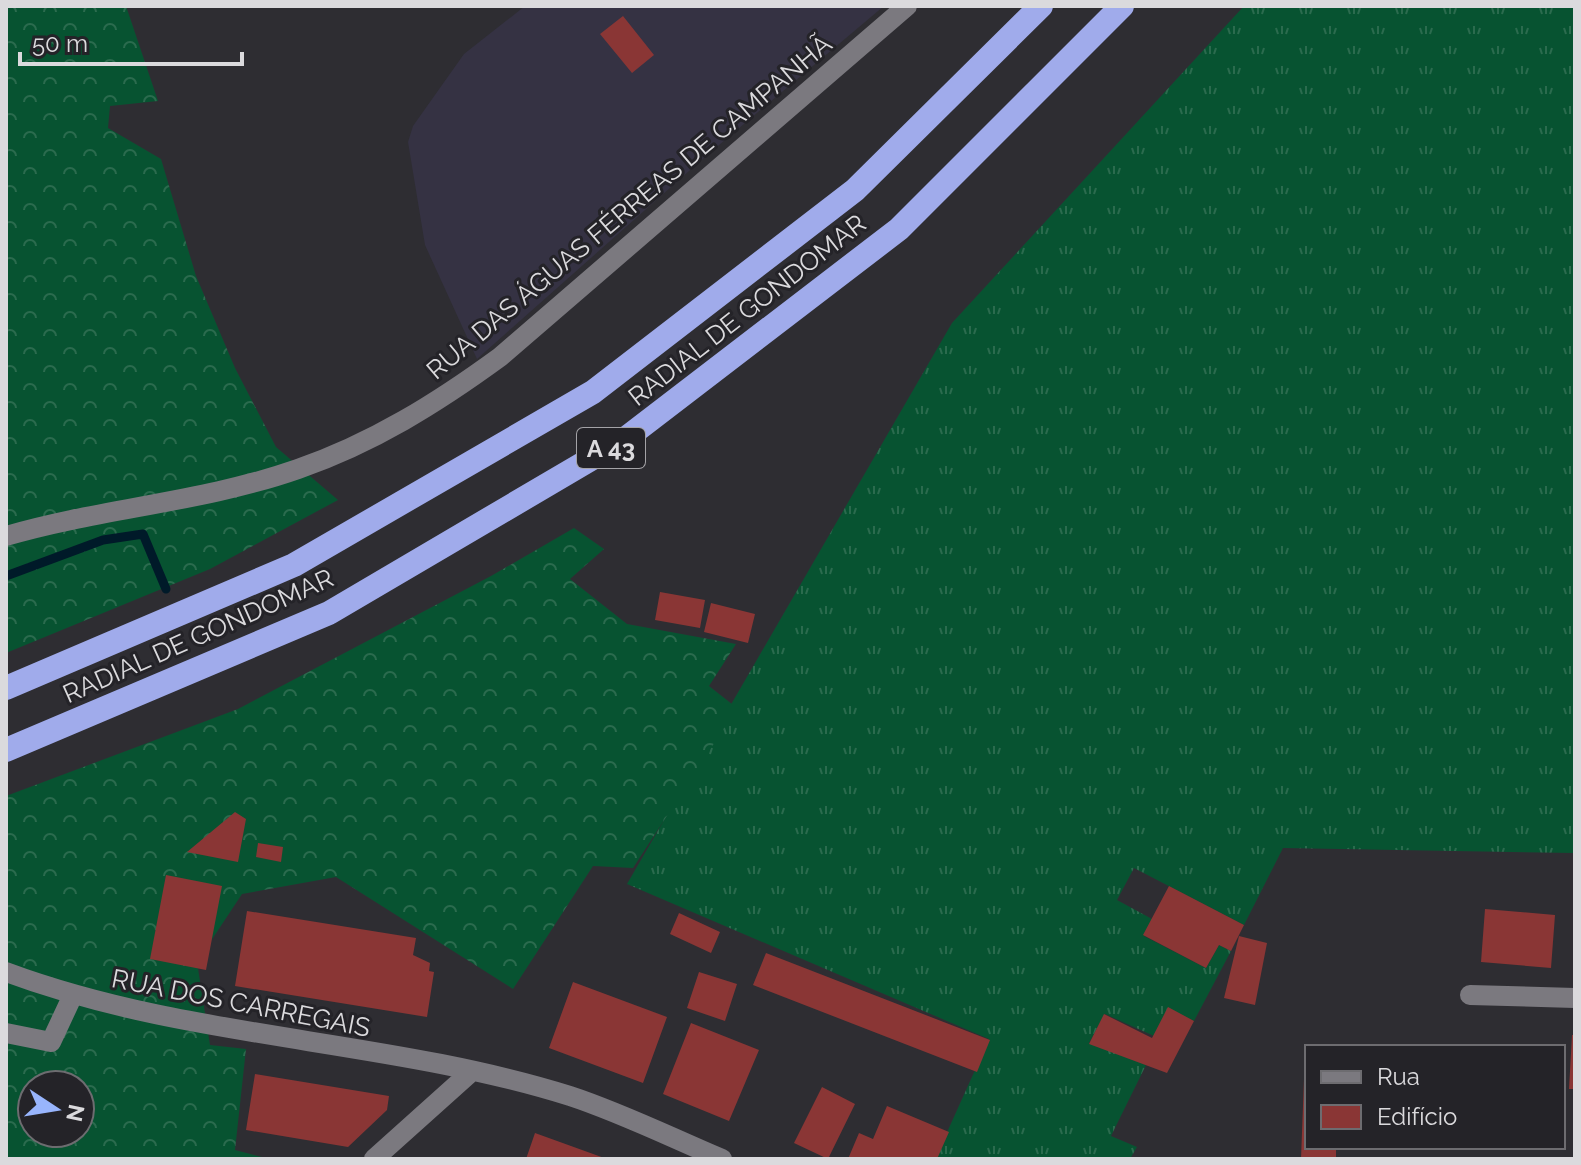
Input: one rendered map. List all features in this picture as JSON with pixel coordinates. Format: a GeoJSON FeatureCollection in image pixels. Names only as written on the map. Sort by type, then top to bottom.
{"type":"FeatureCollection","features":[{"type":"Feature","properties":{"kind":"highway","name":"RADIAL DE GONDOMAR"},"geometry":{"type":"LineString","coordinates":[[6,688],[294,565],[593,392],[855,190],[1041,6]]}},
{"type":"Feature","properties":{"kind":"highway","name":"RADIAL DE GONDOMAR"},"geometry":{"type":"LineString","coordinates":[[6,750],[329,613],[625,439],[899,229],[1122,6]]}},
{"type":"Feature","properties":{"kind":"street","name":"RUA DAS ÁGUAS FÉRREAS DE CAMPANHÃ"},"geometry":{"type":"LineString","coordinates":[[6,536],[45,525],[178,500],[296,470],[362,444],[435,405],[500,357],[907,6]]}},
{"type":"Feature","properties":{"kind":"street","name":"RUA DOS CARREGAIS"},"geometry":{"type":"LineString","coordinates":[[6,972],[72,997],[165,1019],[471,1072],[571,1097],[722,1159]]}},
{"type":"Feature","properties":{"kind":"street"},"geometry":{"type":"LineString","coordinates":[[1470,995],[1575,998]]}},
{"type":"Feature","properties":{"kind":"street"},"geometry":{"type":"LineString","coordinates":[[6,1033],[51,1042],[72,997]]}},
{"type":"Feature","properties":{"kind":"street"},"geometry":{"type":"LineString","coordinates":[[374,1159],[471,1072]]}},
{"type":"Feature","properties":{"kind":"shaded area"},"geometry":{"type":"Polygon","coordinates":[[[525,6],[884,6],[706,156],[477,359],[425,245],[408,142],[413,126],[464,54],[525,6]]]}},
{"type":"Feature","properties":{"kind":"green space"},"geometry":{"type":"Polygon","coordinates":[[[6,6],[126,6],[158,101],[110,106],[108,128],[161,159],[196,276],[235,368],[276,447],[338,500],[210,569],[6,653],[6,6]]]}},
{"type":"Feature","properties":{"kind":"green space"},"geometry":{"type":"Polygon","coordinates":[[[1244,6],[1575,6],[1575,853],[1283,848],[1244,925],[1134,868],[1117,900],[1152,919],[1144,936],[1206,968],[1219,945],[1231,951],[1194,1021],[1168,1008],[1154,1036],[1105,1014],[1089,1043],[1146,1065],[1111,1136],[1137,1147],[1130,1159],[935,1159],[989,1039],[627,884],[952,323],[1244,6]]]}},
{"type":"Feature","properties":{"kind":"green space"},"geometry":{"type":"Polygon","coordinates":[[[574,528],[604,549],[570,579],[627,624],[736,644],[709,686],[737,708],[633,868],[593,866],[513,989],[336,877],[242,894],[197,962],[210,1045],[246,1049],[235,1150],[270,1159],[6,1159],[6,796],[238,709],[491,576],[574,528]]]}},
{"type":"Feature","properties":{"kind":"building"},"geometry":{"type":"Polygon","coordinates":[[[623,16],[654,55],[632,73],[600,34],[623,16]]]}},
{"type":"Feature","properties":{"kind":"building"},"geometry":{"type":"Polygon","coordinates":[[[660,592],[705,600],[700,628],[655,620],[660,592]]]}},
{"type":"Feature","properties":{"kind":"building"},"geometry":{"type":"Polygon","coordinates":[[[711,603],[755,614],[748,643],[704,632],[711,603]]]}},
{"type":"Feature","properties":{"kind":"building"},"geometry":{"type":"Polygon","coordinates":[[[235,812],[246,819],[238,862],[187,852],[235,812]]]}},
{"type":"Feature","properties":{"kind":"building"},"geometry":{"type":"Polygon","coordinates":[[[258,843],[283,847],[281,862],[256,857],[258,843]]]}},
{"type":"Feature","properties":{"kind":"building"},"geometry":{"type":"Polygon","coordinates":[[[166,875],[222,886],[206,970],[150,959],[166,875]]]}},
{"type":"Feature","properties":{"kind":"building"},"geometry":{"type":"Polygon","coordinates":[[[1169,886],[1244,925],[1231,951],[1219,945],[1206,968],[1143,935],[1169,886]]]}},
{"type":"Feature","properties":{"kind":"building"},"geometry":{"type":"Polygon","coordinates":[[[1485,909],[1555,915],[1551,968],[1481,962],[1485,909]]]}},
{"type":"Feature","properties":{"kind":"building"},"geometry":{"type":"Polygon","coordinates":[[[247,911],[416,938],[413,955],[430,963],[429,971],[434,972],[427,1017],[235,986],[247,911]]]}},
{"type":"Feature","properties":{"kind":"building"},"geometry":{"type":"Polygon","coordinates":[[[679,913],[720,932],[711,953],[670,934],[679,913]]]}},
{"type":"Feature","properties":{"kind":"building"},"geometry":{"type":"Polygon","coordinates":[[[1239,936],[1267,943],[1255,1005],[1224,998],[1239,936]]]}},
{"type":"Feature","properties":{"kind":"building"},"geometry":{"type":"Polygon","coordinates":[[[766,953],[990,1040],[977,1072],[753,985],[766,953]]]}},
{"type":"Feature","properties":{"kind":"building"},"geometry":{"type":"Polygon","coordinates":[[[699,972],[737,984],[725,1021],[687,1008],[699,972]]]}},
{"type":"Feature","properties":{"kind":"building"},"geometry":{"type":"Polygon","coordinates":[[[573,982],[667,1017],[643,1083],[549,1048],[573,982]]]}},
{"type":"Feature","properties":{"kind":"building"},"geometry":{"type":"Polygon","coordinates":[[[1168,1007],[1194,1021],[1167,1073],[1089,1044],[1104,1014],[1152,1038],[1168,1007]]]}},
{"type":"Feature","properties":{"kind":"building"},"geometry":{"type":"Polygon","coordinates":[[[691,1023],[759,1050],[729,1121],[663,1094],[691,1023]]]}},
{"type":"Feature","properties":{"kind":"building"},"geometry":{"type":"Polygon","coordinates":[[[1572,1035],[1575,1035],[1575,1089],[1569,1089],[1572,1035]]]}},
{"type":"Feature","properties":{"kind":"building"},"geometry":{"type":"Polygon","coordinates":[[[255,1074],[389,1096],[387,1110],[348,1147],[246,1130],[255,1074]]]}},
{"type":"Feature","properties":{"kind":"building"},"geometry":{"type":"Polygon","coordinates":[[[1304,1079],[1305,1149],[1336,1149],[1336,1159],[1301,1159],[1304,1079]]]}},
{"type":"Feature","properties":{"kind":"building"},"geometry":{"type":"Polygon","coordinates":[[[822,1087],[855,1104],[828,1159],[794,1143],[822,1087]]]}},
{"type":"Feature","properties":{"kind":"building"},"geometry":{"type":"Polygon","coordinates":[[[887,1106],[949,1132],[937,1159],[848,1159],[859,1133],[873,1139],[887,1106]]]}},
{"type":"Feature","properties":{"kind":"building"},"geometry":{"type":"Polygon","coordinates":[[[535,1133],[607,1159],[526,1159],[535,1133]]]}},
{"type":"Feature","properties":{"kind":"waterway"},"geometry":{"type":"LineString","coordinates":[[6,576],[103,540],[143,534],[166,589]]}}]}
